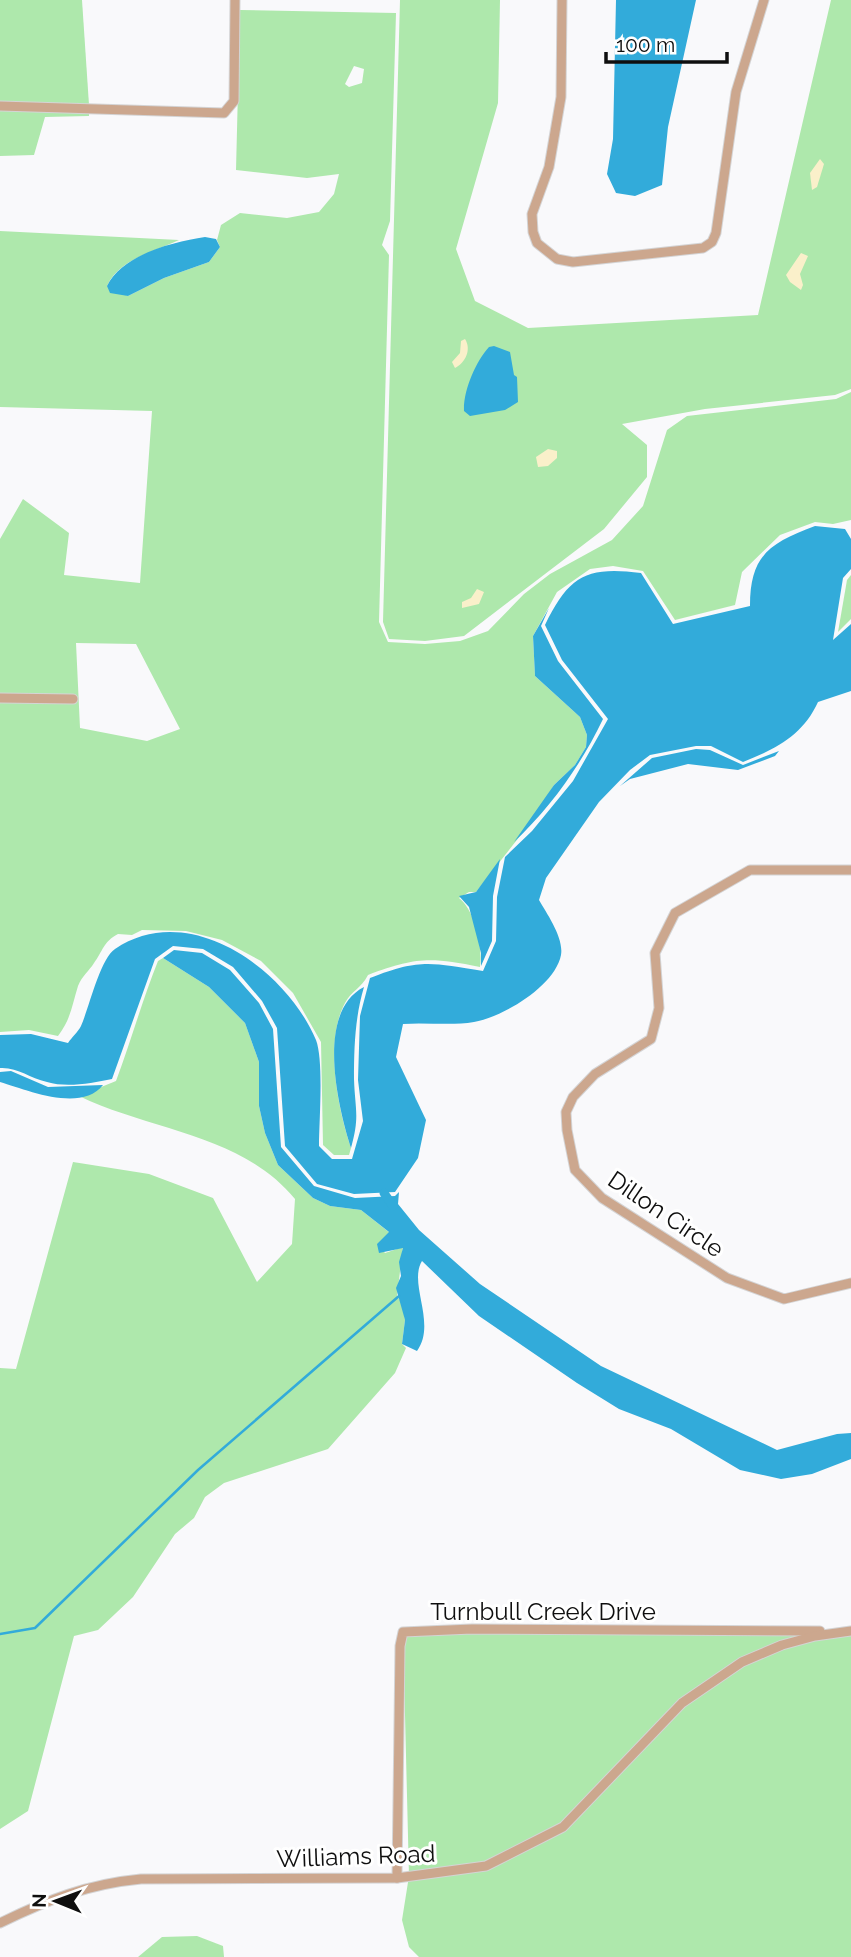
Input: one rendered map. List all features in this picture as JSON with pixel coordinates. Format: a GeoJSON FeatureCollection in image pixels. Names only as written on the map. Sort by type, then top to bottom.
{"type":"FeatureCollection","features":[{"type":"Feature","properties":{"kind":"street"},"geometry":{"type":"LineString","coordinates":[[0,106],[224,113],[234,101],[235,0]]}},
{"type":"Feature","properties":{"kind":"street"},"geometry":{"type":"LineString","coordinates":[[562,0],[561,97],[549,167],[532,214],[533,232],[547,254],[573,262],[703,248],[712,242],[716,233],[736,92],[764,0]]}},
{"type":"Feature","properties":{"kind":"street"},"geometry":{"type":"LineString","coordinates":[[0,698],[74,699]]}},
{"type":"Feature","properties":{"kind":"street","name":"Dillon Circle"},"geometry":{"type":"LineString","coordinates":[[851,870],[750,870],[674,913],[654,953],[659,1008],[651,1039],[595,1074],[573,1097],[566,1112],[567,1141],[575,1170],[602,1198],[727,1278],[784,1299],[851,1283]]}},
{"type":"Feature","properties":{"kind":"street","name":"Turnbull Creek Drive"},"geometry":{"type":"LineString","coordinates":[[397,1878],[400,1646],[403,1632],[472,1629],[849,1631]]}},
{"type":"Feature","properties":{"kind":"street","name":"Williams Road"},"geometry":{"type":"LineString","coordinates":[[0,1923],[51,1898],[110,1882],[141,1879],[397,1878],[486,1866],[563,1827],[682,1703],[742,1662],[782,1645],[849,1631]]}},
{"type":"Feature","properties":{"kind":"green space"},"geometry":{"type":"Polygon","coordinates":[[[0,0],[82,0],[89,105],[0,102],[0,0]]]}},
{"type":"Feature","properties":{"kind":"green space"},"geometry":{"type":"Polygon","coordinates":[[[400,0],[500,0],[498,103],[456,249],[475,301],[528,328],[758,315],[831,0],[851,0],[851,389],[835,395],[705,409],[622,424],[647,445],[647,477],[604,529],[464,636],[425,641],[389,639],[383,622],[400,0]]]}},
{"type":"Feature","properties":{"kind":"green space"},"geometry":{"type":"Polygon","coordinates":[[[240,10],[396,13],[390,221],[382,245],[389,255],[379,622],[388,642],[425,644],[460,641],[488,631],[524,594],[550,574],[612,540],[643,506],[667,430],[687,416],[836,399],[851,392],[851,520],[833,524],[815,522],[780,535],[742,572],[735,605],[675,620],[643,571],[613,566],[590,569],[557,592],[533,636],[535,676],[580,717],[587,735],[586,747],[575,765],[554,785],[535,817],[476,892],[469,892],[459,898],[469,911],[477,930],[480,967],[435,960],[399,965],[368,975],[345,1003],[335,1037],[334,1056],[338,1095],[351,1148],[349,1155],[334,1155],[323,1145],[321,1042],[293,993],[261,961],[222,940],[186,931],[142,930],[132,935],[118,934],[106,944],[81,979],[68,1018],[58,1036],[29,1030],[0,1032],[0,539],[23,499],[69,533],[64,575],[140,583],[152,411],[0,407],[0,231],[179,240],[138,257],[120,269],[107,286],[128,296],[164,278],[209,262],[220,247],[217,240],[221,225],[240,213],[287,218],[319,212],[334,194],[339,174],[307,178],[236,170],[240,10]],[[354,66],[345,84],[349,87],[362,83],[364,69],[354,66]],[[76,643],[80,728],[147,741],[180,729],[136,644],[76,643]]]}},
{"type":"Feature","properties":{"kind":"green space"},"geometry":{"type":"Polygon","coordinates":[[[0,110],[89,113],[89,116],[45,117],[34,155],[0,156],[0,110]]]}},
{"type":"Feature","properties":{"kind":"green space"},"geometry":{"type":"Polygon","coordinates":[[[851,575],[851,619],[838,632],[847,580],[851,575]]]}},
{"type":"Feature","properties":{"kind":"green space"},"geometry":{"type":"Polygon","coordinates":[[[163,958],[209,987],[245,1023],[259,1062],[259,1106],[265,1133],[278,1165],[313,1198],[330,1206],[361,1210],[390,1233],[378,1244],[385,1253],[403,1247],[397,1296],[403,1304],[405,1320],[402,1344],[406,1348],[395,1373],[328,1449],[224,1483],[205,1497],[194,1518],[175,1534],[133,1597],[98,1630],[74,1636],[28,1811],[0,1829],[0,1368],[16,1369],[73,1162],[149,1174],[213,1198],[257,1282],[292,1244],[295,1199],[273,1177],[249,1160],[194,1136],[107,1108],[79,1096],[116,1081],[152,976],[158,961],[163,958]]]}},
{"type":"Feature","properties":{"kind":"green space"},"geometry":{"type":"Polygon","coordinates":[[[851,1629],[851,1957],[419,1957],[409,1947],[402,1920],[409,1876],[403,1634],[851,1629]]]}},
{"type":"Feature","properties":{"kind":"green space"},"geometry":{"type":"Polygon","coordinates":[[[197,1936],[223,1946],[224,1957],[138,1957],[162,1937],[197,1936]]]}},
{"type":"Feature","properties":{"kind":"sand"},"geometry":{"type":"Polygon","coordinates":[[[820,159],[824,164],[817,187],[812,190],[810,173],[820,159]]]}},
{"type":"Feature","properties":{"kind":"sand"},"geometry":{"type":"Polygon","coordinates":[[[801,253],[808,256],[800,274],[803,285],[801,290],[790,282],[786,275],[801,253]]]}},
{"type":"Feature","properties":{"kind":"sand"},"geometry":{"type":"Polygon","coordinates":[[[465,339],[468,347],[466,356],[455,368],[452,362],[460,353],[461,341],[465,339]]]}},
{"type":"Feature","properties":{"kind":"sand"},"geometry":{"type":"Polygon","coordinates":[[[548,449],[557,451],[557,458],[548,466],[538,467],[536,457],[548,449]]]}},
{"type":"Feature","properties":{"kind":"sand"},"geometry":{"type":"Polygon","coordinates":[[[477,589],[484,592],[479,604],[462,608],[462,602],[471,598],[477,589]]]}},
{"type":"Feature","properties":{"kind":"water"},"geometry":{"type":"Polygon","coordinates":[[[616,0],[696,0],[668,127],[662,185],[635,196],[616,193],[607,174],[613,139],[616,0]]]}},
{"type":"Feature","properties":{"kind":"water"},"geometry":{"type":"Polygon","coordinates":[[[205,237],[216,239],[220,247],[209,262],[164,278],[128,296],[110,293],[107,286],[114,275],[137,258],[164,246],[205,237]]]}},
{"type":"Feature","properties":{"kind":"water"},"geometry":{"type":"Polygon","coordinates":[[[494,346],[510,352],[514,375],[517,377],[518,402],[505,410],[470,416],[464,411],[464,403],[471,377],[479,360],[489,347],[494,346]]]}},
{"type":"Feature","properties":{"kind":"water"},"geometry":{"type":"Polygon","coordinates":[[[815,526],[845,529],[851,539],[851,569],[843,578],[833,640],[851,624],[851,691],[818,702],[805,723],[787,740],[743,762],[711,746],[696,746],[650,755],[630,770],[599,802],[546,878],[539,900],[554,926],[561,948],[557,967],[549,978],[513,1007],[486,1019],[456,1024],[403,1024],[396,1057],[426,1120],[418,1158],[395,1192],[354,1194],[317,1184],[285,1146],[277,1028],[262,1001],[233,967],[203,949],[173,946],[155,959],[112,1079],[63,1085],[12,1069],[0,1068],[0,1035],[31,1034],[68,1043],[81,1026],[104,963],[115,949],[144,936],[173,932],[203,937],[232,949],[259,967],[282,989],[302,1014],[316,1040],[318,1050],[319,1146],[332,1159],[352,1159],[363,1121],[358,1080],[360,1016],[370,978],[402,967],[426,964],[483,971],[496,941],[497,897],[505,857],[532,831],[573,781],[608,719],[562,660],[545,625],[562,595],[571,585],[593,573],[622,571],[641,573],[673,624],[750,606],[754,574],[766,553],[786,538],[815,526]]]}},
{"type":"Feature","properties":{"kind":"water"},"geometry":{"type":"Polygon","coordinates":[[[549,608],[541,626],[558,661],[603,719],[564,785],[514,842],[554,785],[575,765],[586,747],[587,735],[580,717],[535,676],[533,636],[549,608]]]}},
{"type":"Feature","properties":{"kind":"water"},"geometry":{"type":"Polygon","coordinates":[[[696,749],[710,750],[743,765],[779,751],[775,756],[738,770],[688,764],[630,779],[620,786],[652,758],[696,749]]]}},
{"type":"Feature","properties":{"kind":"water"},"geometry":{"type":"Polygon","coordinates":[[[500,859],[493,896],[492,941],[481,966],[481,953],[469,907],[459,896],[476,892],[500,859]]]}},
{"type":"Feature","properties":{"kind":"water"},"geometry":{"type":"Polygon","coordinates":[[[174,950],[202,953],[230,970],[259,1003],[273,1029],[281,1147],[314,1186],[355,1198],[395,1196],[399,1192],[398,1204],[419,1230],[480,1284],[601,1366],[777,1450],[837,1434],[851,1433],[851,1459],[812,1474],[781,1479],[740,1470],[671,1429],[619,1409],[577,1383],[479,1316],[422,1261],[418,1281],[424,1316],[422,1340],[417,1351],[402,1344],[405,1320],[396,1288],[401,1276],[399,1262],[403,1248],[379,1253],[377,1244],[389,1232],[361,1210],[330,1206],[313,1198],[278,1165],[265,1133],[259,1106],[259,1062],[245,1023],[209,987],[163,958],[174,950]]]}},
{"type":"Feature","properties":{"kind":"water"},"geometry":{"type":"Polygon","coordinates":[[[364,987],[354,1055],[356,1120],[351,1148],[336,1086],[335,1038],[339,1017],[349,999],[364,987]]]}},
{"type":"Feature","properties":{"kind":"water"},"geometry":{"type":"Polygon","coordinates":[[[11,1071],[48,1087],[103,1085],[93,1093],[81,1097],[53,1097],[0,1082],[0,1072],[11,1071]]]}},
{"type":"Feature","properties":{"kind":"waterway"},"geometry":{"type":"LineString","coordinates":[[384,1193],[393,1206]]}},
{"type":"Feature","properties":{"kind":"waterway"},"geometry":{"type":"LineString","coordinates":[[0,1634],[35,1628],[198,1470],[399,1296]]}}]}
